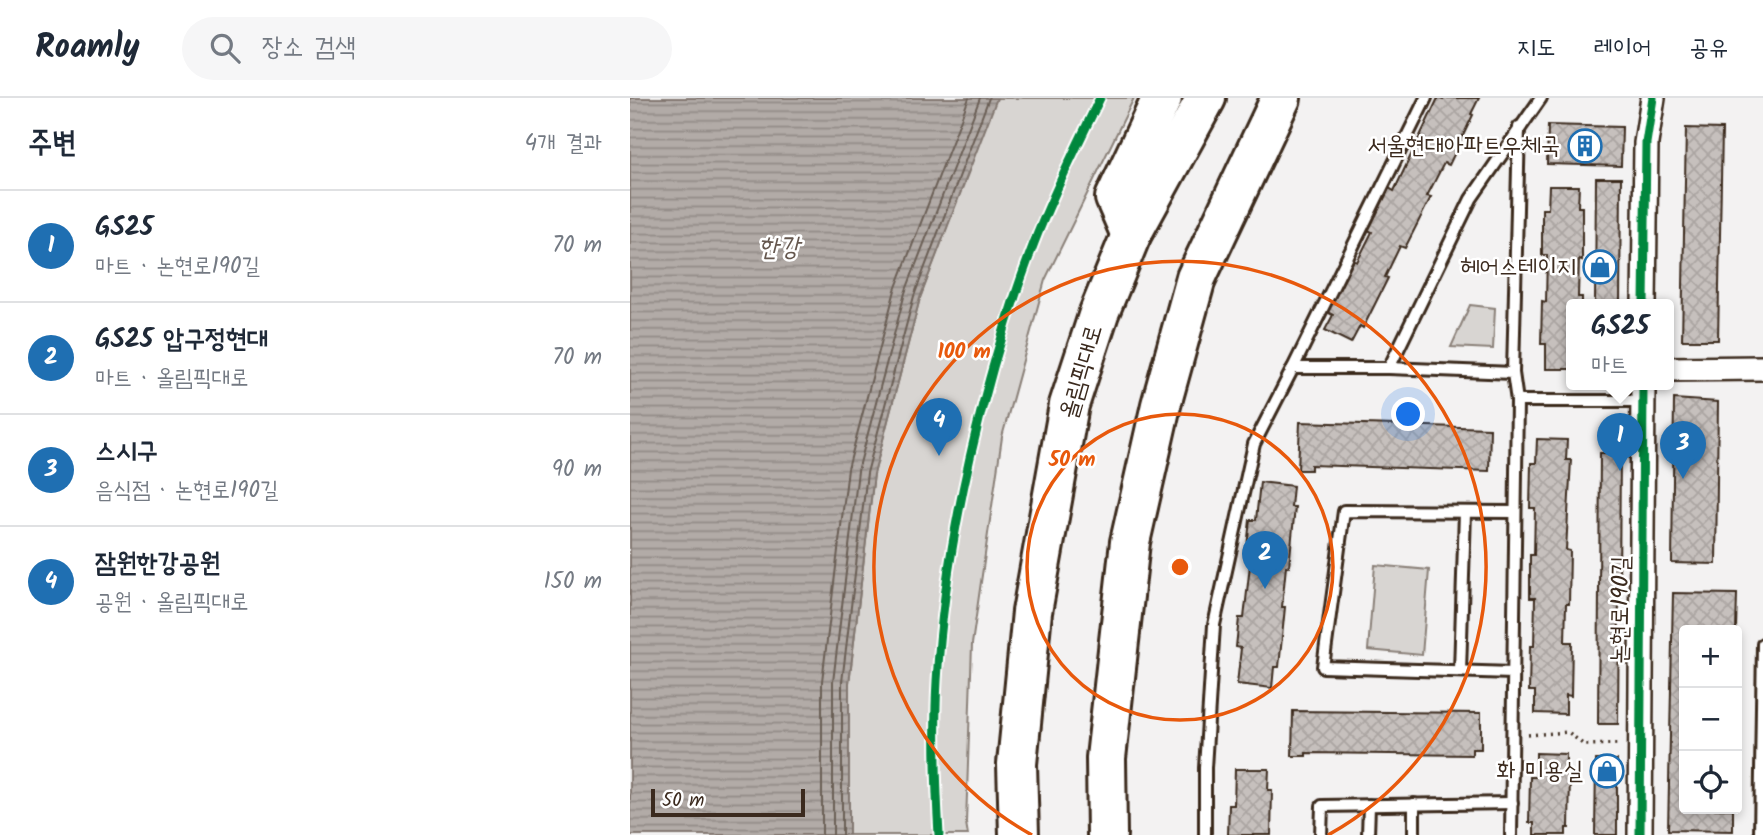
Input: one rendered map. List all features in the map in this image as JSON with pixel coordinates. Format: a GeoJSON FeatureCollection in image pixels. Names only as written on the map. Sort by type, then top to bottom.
{"type":"FeatureCollection","features":[{"type":"Feature","properties":{"kind":"highway"},"geometry":{"type":"LineString","coordinates":[[1130,235],[1115,198],[1162,98]]}},
{"type":"Feature","properties":{"kind":"highway","name":"올림픽대로"},"geometry":{"type":"LineString","coordinates":[[1019,835],[1017,764],[1032,612],[1069,405],[1094,327],[1130,235],[1206,98]]}},
{"type":"Feature","properties":{"kind":"highway"},"geometry":{"type":"LineString","coordinates":[[1107,835],[1106,758],[1130,542],[1161,405],[1196,278],[1281,98]]}},
{"type":"Feature","properties":{"kind":"street"},"geometry":{"type":"LineString","coordinates":[[1644,299],[1646,143],[1653,98]]}},
{"type":"Feature","properties":{"kind":"street"},"geometry":{"type":"LineString","coordinates":[[1674,369],[1763,368]]}},
{"type":"Feature","properties":{"kind":"street","name":"논현로190길"},"geometry":{"type":"LineString","coordinates":[[1640,835],[1643,393]]}},
{"type":"Feature","properties":{"kind":"lane"},"geometry":{"type":"LineString","coordinates":[[1205,835],[1205,768],[1214,625],[1254,444],[1426,98]]}},
{"type":"Feature","properties":{"kind":"lane"},"geometry":{"type":"LineString","coordinates":[[1389,368],[1471,199],[1541,98]]}},
{"type":"Feature","properties":{"kind":"lane"},"geometry":{"type":"LineString","coordinates":[[1511,835],[1517,401],[1513,373],[1519,127]]}},
{"type":"Feature","properties":{"kind":"lane"},"geometry":{"type":"LineString","coordinates":[[1293,368],[1389,368],[1513,373]]}},
{"type":"Feature","properties":{"kind":"lane"},"geometry":{"type":"LineString","coordinates":[[1517,401],[1643,393]]}},
{"type":"Feature","properties":{"kind":"lane"},"geometry":{"type":"LineString","coordinates":[[1513,673],[1323,667],[1344,511],[1515,512]]}},
{"type":"Feature","properties":{"kind":"lane"},"geometry":{"type":"LineString","coordinates":[[1460,671],[1465,512]]}},
{"type":"Feature","properties":{"kind":"lane"},"geometry":{"type":"LineString","coordinates":[[1760,835],[1763,644]]}},
{"type":"Feature","properties":{"kind":"lane"},"geometry":{"type":"LineString","coordinates":[[1321,835],[1322,806],[1512,803]]}},
{"type":"Feature","properties":{"kind":"lane"},"geometry":{"type":"LineString","coordinates":[[1413,835],[1414,804]]}},
{"type":"Feature","properties":{"kind":"lane"},"geometry":{"type":"LineString","coordinates":[[1368,835],[1369,806]]}},
{"type":"Feature","properties":{"kind":"path"},"geometry":{"type":"LineString","coordinates":[[1512,737],[1568,732],[1584,745],[1630,744]]}},
{"type":"Feature","properties":{"kind":"shaded area"},"geometry":{"type":"Polygon","coordinates":[[[996,98],[1134,98],[1045,280],[1002,437],[972,644],[966,823],[968,835],[849,835],[849,683],[874,474],[920,298],[996,98]]]}},
{"type":"Feature","properties":{"kind":"shaded area"},"geometry":{"type":"Polygon","coordinates":[[[1470,305],[1495,308],[1493,349],[1451,347],[1470,305]]]}},
{"type":"Feature","properties":{"kind":"shaded area"},"geometry":{"type":"Polygon","coordinates":[[[1375,565],[1429,570],[1422,655],[1368,650],[1375,565]]]}},
{"type":"Feature","properties":{"kind":"water","name":"한강"},"geometry":{"type":"Polygon","coordinates":[[[630,98],[997,98],[920,298],[874,474],[849,683],[849,835],[630,835],[630,98]]]}},
{"type":"Feature","properties":{"kind":"building"},"geometry":{"type":"Polygon","coordinates":[[[1438,98],[1479,98],[1449,165],[1444,163],[1427,196],[1431,197],[1405,248],[1400,246],[1385,277],[1388,278],[1363,328],[1360,326],[1351,343],[1325,330],[1333,315],[1327,312],[1353,260],[1357,262],[1372,232],[1368,230],[1389,188],[1394,191],[1438,98]]]}},
{"type":"Feature","properties":{"kind":"building","name":"서울현대아파트우체국"},"geometry":{"type":"Polygon","coordinates":[[[1548,125],[1622,127],[1621,166],[1547,164],[1548,125]]]}},
{"type":"Feature","properties":{"kind":"building"},"geometry":{"type":"Polygon","coordinates":[[[1686,128],[1722,129],[1718,340],[1682,340],[1686,128]]]}},
{"type":"Feature","properties":{"kind":"building"},"geometry":{"type":"Polygon","coordinates":[[[1596,178],[1621,178],[1620,299],[1595,299],[1596,178]]]}},
{"type":"Feature","properties":{"kind":"building"},"geometry":{"type":"Polygon","coordinates":[[[1549,186],[1579,186],[1578,207],[1582,207],[1582,260],[1579,259],[1578,297],[1582,299],[1566,299],[1566,369],[1546,369],[1546,344],[1541,344],[1542,301],[1546,302],[1547,255],[1542,255],[1542,209],[1548,209],[1549,186]]]}},
{"type":"Feature","properties":{"kind":"building"},"geometry":{"type":"Polygon","coordinates":[[[1674,399],[1718,402],[1716,564],[1672,563],[1674,399]]]}},
{"type":"Feature","properties":{"kind":"building"},"geometry":{"type":"Polygon","coordinates":[[[1300,422],[1490,428],[1489,471],[1311,465],[1311,470],[1298,470],[1300,422]]]}},
{"type":"Feature","properties":{"kind":"building"},"geometry":{"type":"Polygon","coordinates":[[[1537,439],[1567,440],[1566,460],[1571,460],[1566,550],[1570,551],[1569,604],[1566,604],[1565,642],[1572,642],[1571,696],[1566,695],[1566,714],[1535,713],[1535,691],[1529,691],[1535,598],[1530,598],[1530,555],[1534,555],[1535,508],[1530,508],[1531,463],[1536,463],[1537,439]]]}},
{"type":"Feature","properties":{"kind":"building"},"geometry":{"type":"Polygon","coordinates":[[[1600,453],[1620,453],[1618,724],[1598,724],[1600,453]]]}},
{"type":"Feature","properties":{"kind":"building"},"geometry":{"type":"Polygon","coordinates":[[[1260,482],[1293,486],[1291,507],[1295,507],[1289,567],[1286,566],[1279,667],[1274,667],[1272,688],[1237,684],[1241,648],[1236,647],[1239,618],[1244,618],[1252,547],[1247,547],[1250,520],[1256,520],[1260,482]]]}},
{"type":"Feature","properties":{"kind":"building"},"geometry":{"type":"Polygon","coordinates":[[[1673,593],[1737,594],[1736,625],[1679,625],[1679,814],[1733,814],[1733,831],[1668,830],[1673,593]]]}},
{"type":"Feature","properties":{"kind":"building"},"geometry":{"type":"Polygon","coordinates":[[[1293,711],[1481,713],[1481,749],[1472,749],[1472,755],[1306,753],[1306,756],[1292,756],[1293,711]]]}},
{"type":"Feature","properties":{"kind":"building"},"geometry":{"type":"Polygon","coordinates":[[[1536,753],[1566,754],[1566,775],[1570,775],[1569,828],[1566,828],[1566,835],[1534,835],[1534,823],[1529,823],[1530,777],[1536,777],[1536,753]]]}},
{"type":"Feature","properties":{"kind":"building"},"geometry":{"type":"Polygon","coordinates":[[[1596,760],[1617,760],[1617,835],[1595,835],[1596,760]]]}},
{"type":"Feature","properties":{"kind":"building"},"geometry":{"type":"Polygon","coordinates":[[[1235,769],[1269,769],[1268,790],[1272,790],[1271,835],[1228,835],[1229,805],[1234,805],[1235,769]]]}},
{"type":"Feature","properties":{"kind":"cycle path"},"geometry":{"type":"LineString","coordinates":[[939,835],[936,720],[941,627],[948,572],[970,459],[999,347],[1034,243],[1100,98]]}},
{"type":"Feature","properties":{"kind":"cycle path"},"geometry":{"type":"LineString","coordinates":[[1644,299],[1646,143],[1653,98]]}},
{"type":"Feature","properties":{"kind":"cycle path"},"geometry":{"type":"LineString","coordinates":[[1640,835],[1643,390]]}},
{"type":"Feature","properties":{"kind":"place","name":"서울현대아파트우체국"},"geometry":{"type":"Point","coordinates":[1585,146]}},
{"type":"Feature","properties":{"kind":"place","name":"헤어스테이지"},"geometry":{"type":"Point","coordinates":[1600,267]}},
{"type":"Feature","properties":{"kind":"place","name":"잠원한강공원"},"geometry":{"type":"Point","coordinates":[939,456]}},
{"type":"Feature","properties":{"kind":"place","name":"GS25"},"geometry":{"type":"Point","coordinates":[1620,471]}},
{"type":"Feature","properties":{"kind":"place","name":"스시구"},"geometry":{"type":"Point","coordinates":[1683,479]}},
{"type":"Feature","properties":{"kind":"place","name":"GS25 압구정현대"},"geometry":{"type":"Point","coordinates":[1265,589]}},
{"type":"Feature","properties":{"kind":"place","name":"화 미용실"},"geometry":{"type":"Point","coordinates":[1607,771]}}]}
